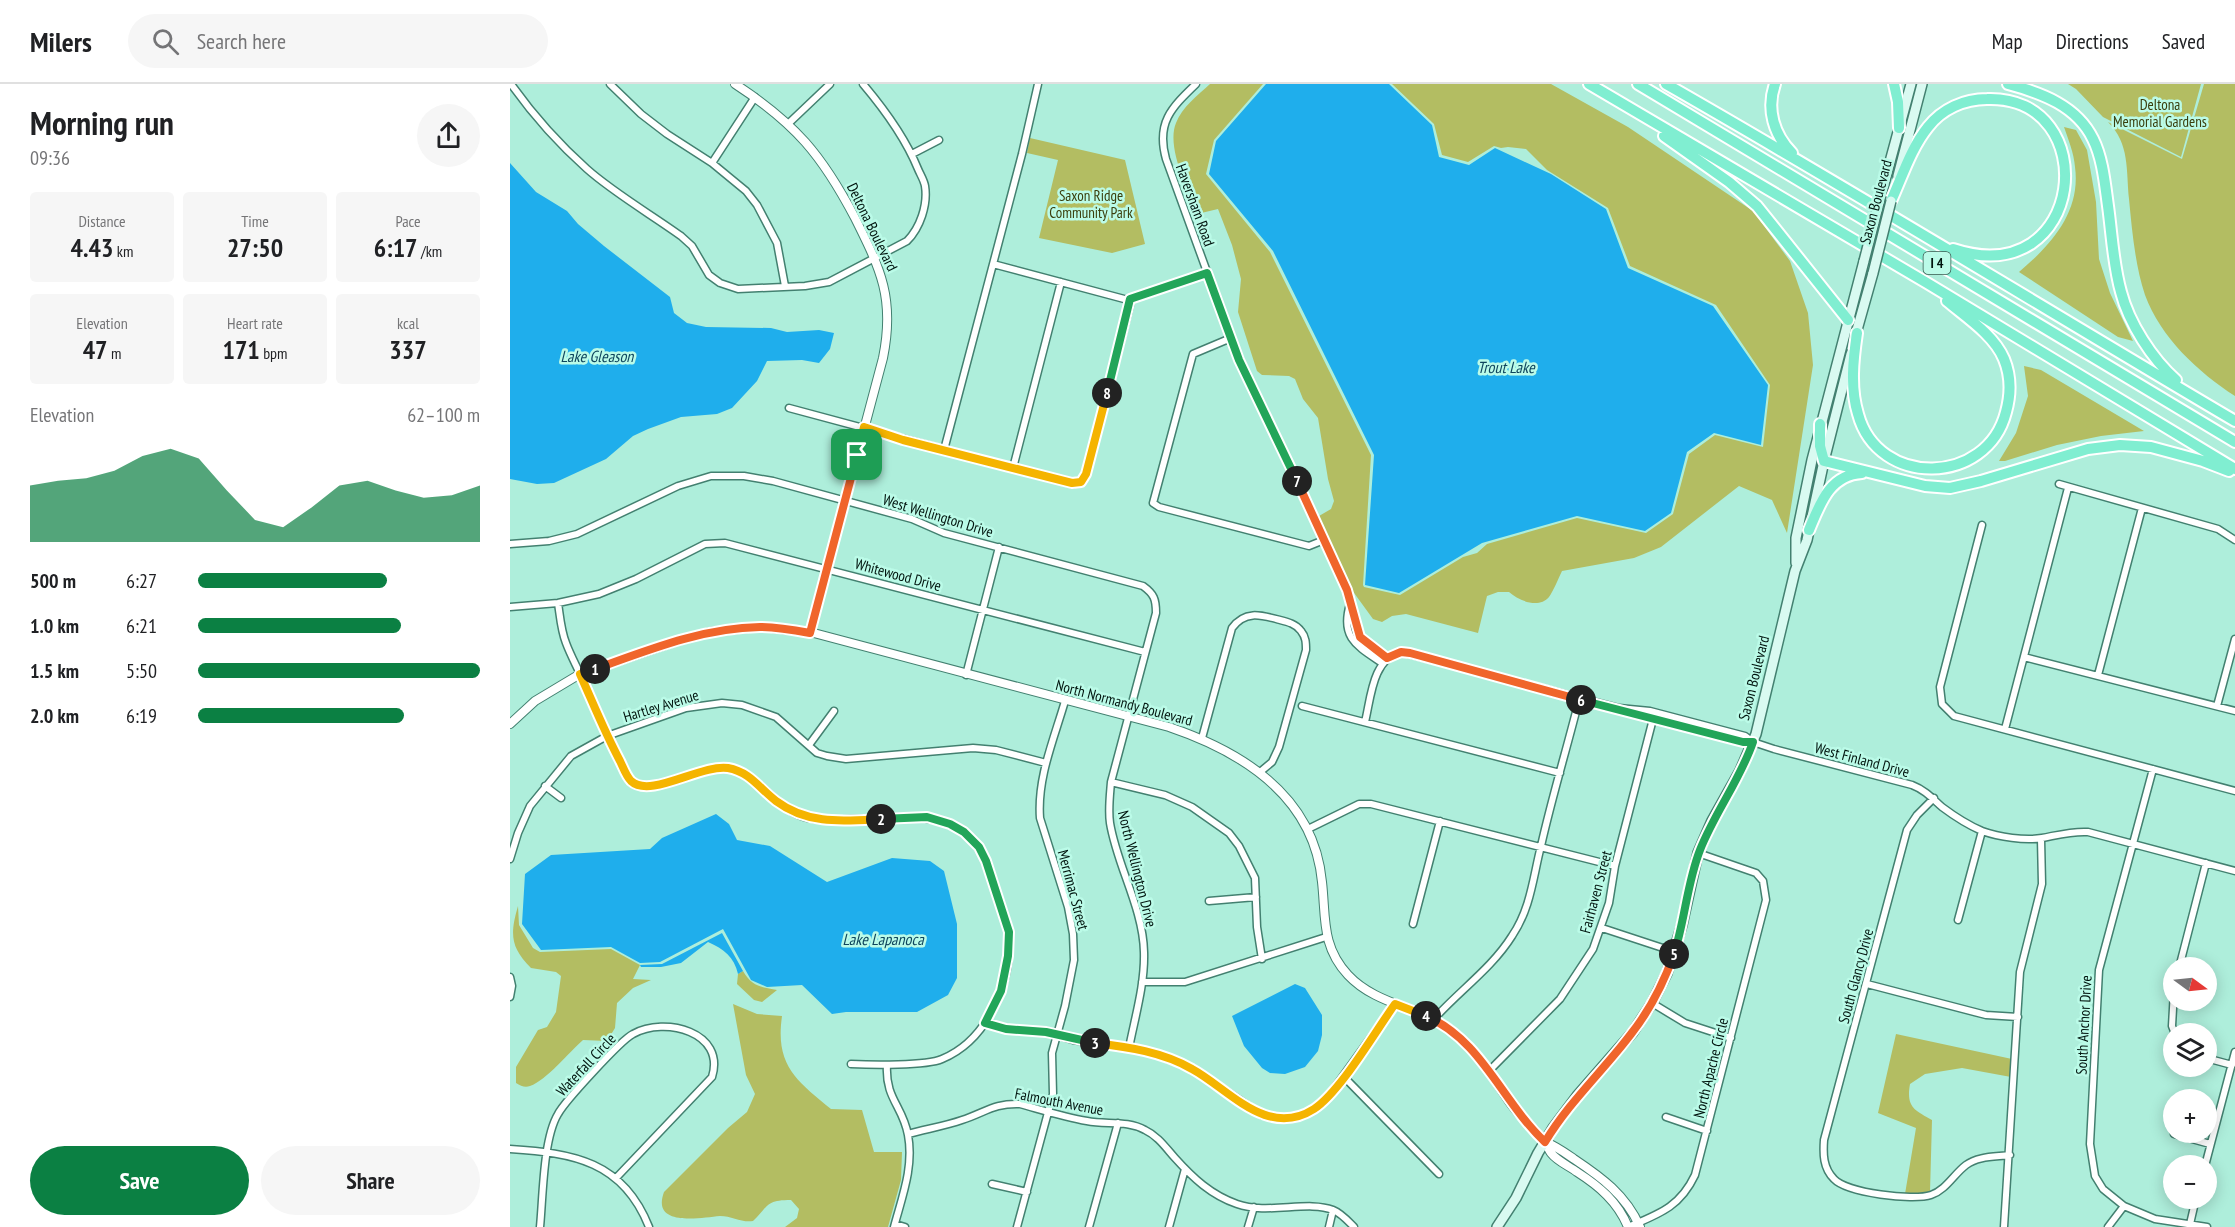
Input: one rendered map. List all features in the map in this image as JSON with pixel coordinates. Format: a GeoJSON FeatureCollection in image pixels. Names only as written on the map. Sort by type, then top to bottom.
{"type":"FeatureCollection","features":[{"type":"Feature","properties":{"kind":"highway","name":"I 4"},"geometry":{"type":"LineString","coordinates":[[1589,84],[1927,283],[2235,469]]}},
{"type":"Feature","properties":{"kind":"highway","name":"I 4"},"geometry":{"type":"LineString","coordinates":[[1638,84],[2235,442]]}},
{"type":"Feature","properties":{"kind":"highway"},"geometry":{"type":"LineString","coordinates":[[1666,84],[1925,234],[1988,275],[2235,421]]}},
{"type":"Feature","properties":{"kind":"highway"},"geometry":{"type":"LineString","coordinates":[[1775,84],[1770,108],[1774,125],[1786,147],[1801,161]]}},
{"type":"Feature","properties":{"kind":"highway"},"geometry":{"type":"LineString","coordinates":[[1894,84],[1898,102],[1899,128]]}},
{"type":"Feature","properties":{"kind":"highway"},"geometry":{"type":"LineString","coordinates":[[2008,84],[2042,93],[2057,101],[2070,111],[2093,139],[2106,187],[2121,294],[2140,335],[2164,369],[2199,400]]}},
{"type":"Feature","properties":{"kind":"highway"},"geometry":{"type":"LineString","coordinates":[[1886,198],[1926,129],[1941,113],[1954,106],[1980,99],[2002,100],[2022,105],[2045,123],[2061,147],[2067,179],[2058,213],[2038,238],[2020,249],[1997,256],[1987,256],[1954,249],[1925,234]]}},
{"type":"Feature","properties":{"kind":"highway"},"geometry":{"type":"LineString","coordinates":[[1641,116],[1667,139],[1729,182],[1757,206],[1848,320]]}},
{"type":"Feature","properties":{"kind":"highway"},"geometry":{"type":"LineString","coordinates":[[1857,333],[1853,377],[1858,416],[1864,431],[1881,451],[1892,459],[1928,469],[1952,466],[1976,456],[1993,440],[2005,418],[2010,398],[2009,374],[2003,357],[1990,338],[1927,283]]}},
{"type":"Feature","properties":{"kind":"highway"},"geometry":{"type":"LineString","coordinates":[[1821,424],[1820,446],[1824,461],[1926,486],[1950,488],[1981,481],[2088,448],[2120,445],[2151,447],[2203,461],[2235,474]]}},
{"type":"Feature","properties":{"kind":"highway"},"geometry":{"type":"LineString","coordinates":[[1809,530],[1823,497],[1830,487],[1848,476],[1868,473]]}},
{"type":"Feature","properties":{"kind":"main road","name":"Saxon Boulevard"},"geometry":{"type":"LineString","coordinates":[[1497,1227],[1516,1198],[1545,1142],[1575,1099],[1633,1032],[1652,1003],[1675,952],[1698,853],[1753,742],[1873,273],[1899,128],[1911,84]]}},
{"type":"Feature","properties":{"kind":"main road","name":"Saxon Boulevard"},"geometry":{"type":"LineString","coordinates":[[1795,571],[1796,538],[1821,424],[1848,320],[1864,261],[1922,84]]}},
{"type":"Feature","properties":{"kind":"street"},"geometry":{"type":"LineString","coordinates":[[511,84],[542,124],[589,171],[681,236],[692,246],[709,276],[720,284],[738,288],[829,282],[907,241],[918,226],[925,202],[925,186],[912,154],[884,108],[862,84]]}},
{"type":"Feature","properties":{"kind":"street"},"geometry":{"type":"LineString","coordinates":[[610,84],[641,114],[712,163],[746,191],[777,243],[785,286]]}},
{"type":"Feature","properties":{"kind":"street","name":"Deltona Boulevard"},"geometry":{"type":"LineString","coordinates":[[735,84],[789,123],[826,166],[876,259],[884,282],[888,316],[887,335],[810,633]]}},
{"type":"Feature","properties":{"kind":"street"},"geometry":{"type":"LineString","coordinates":[[789,123],[830,84]]}},
{"type":"Feature","properties":{"kind":"street"},"geometry":{"type":"LineString","coordinates":[[944,450],[1038,84]]}},
{"type":"Feature","properties":{"kind":"street","name":"Haversham Road"},"geometry":{"type":"LineString","coordinates":[[1196,84],[1167,115],[1162,130],[1162,144],[1239,360],[1347,590],[1360,637],[1387,658]]}},
{"type":"Feature","properties":{"kind":"street"},"geometry":{"type":"LineString","coordinates":[[712,163],[755,97]]}},
{"type":"Feature","properties":{"kind":"street"},"geometry":{"type":"LineString","coordinates":[[912,154],[939,140]]}},
{"type":"Feature","properties":{"kind":"street"},"geometry":{"type":"LineString","coordinates":[[993,264],[1130,299],[1207,273]]}},
{"type":"Feature","properties":{"kind":"street"},"geometry":{"type":"LineString","coordinates":[[1013,468],[1062,282]]}},
{"type":"Feature","properties":{"kind":"street"},"geometry":{"type":"LineString","coordinates":[[789,408],[1072,483],[1081,482],[1086,474],[1130,299]]}},
{"type":"Feature","properties":{"kind":"street"},"geometry":{"type":"LineString","coordinates":[[1231,338],[1193,354],[1153,503],[1159,507],[1309,546],[1324,540]]}},
{"type":"Feature","properties":{"kind":"street","name":"West Wellington Drive"},"geometry":{"type":"LineString","coordinates":[[510,544],[549,542],[578,534],[678,486],[711,476],[744,476],[773,481],[912,519],[944,533],[1143,586],[1153,593]]}},
{"type":"Feature","properties":{"kind":"street"},"geometry":{"type":"LineString","coordinates":[[2059,484],[2218,529],[2235,540]]}},
{"type":"Feature","properties":{"kind":"street"},"geometry":{"type":"LineString","coordinates":[[2005,729],[2068,488]]}},
{"type":"Feature","properties":{"kind":"street"},"geometry":{"type":"LineString","coordinates":[[2098,675],[2142,508]]}},
{"type":"Feature","properties":{"kind":"street"},"geometry":{"type":"LineString","coordinates":[[1982,525],[1940,687],[1942,704],[1954,716],[2235,791]]}},
{"type":"Feature","properties":{"kind":"street","name":"Whitewood Drive"},"geometry":{"type":"LineString","coordinates":[[510,607],[558,603],[599,594],[636,579],[705,544],[725,543],[1145,652]]}},
{"type":"Feature","properties":{"kind":"street"},"geometry":{"type":"LineString","coordinates":[[966,675],[999,547]]}},
{"type":"Feature","properties":{"kind":"street","name":"North Wellington Drive"},"geometry":{"type":"LineString","coordinates":[[1129,1048],[1142,982],[1144,951],[1138,919],[1110,822],[1111,782],[1156,613],[1153,593]]}},
{"type":"Feature","properties":{"kind":"street"},"geometry":{"type":"LineString","coordinates":[[558,603],[565,642],[607,736],[630,780],[639,786],[650,787],[711,768],[726,768],[751,777],[774,800],[806,818],[835,821],[927,817],[950,824],[964,832],[979,847],[986,861],[1009,932],[1005,975],[1001,991],[985,1023],[963,1047],[940,1060],[887,1065],[851,1064]]}},
{"type":"Feature","properties":{"kind":"street"},"geometry":{"type":"LineString","coordinates":[[1202,738],[1232,628],[1241,618],[1258,614],[1292,624],[1303,634],[1306,650],[1280,747],[1272,762],[1260,772]]}},
{"type":"Feature","properties":{"kind":"street","name":"North Normandy Boulevard"},"geometry":{"type":"LineString","coordinates":[[510,724],[535,701],[580,674],[710,632],[762,627],[810,633],[1127,716],[1202,738],[1226,749],[1260,772],[1284,795],[1308,829],[1317,853],[1322,881],[1326,937],[1336,958],[1348,975],[1368,992],[1434,1019],[1470,1047],[1523,1120],[1545,1142],[1552,1154],[1593,1182],[1608,1196],[1620,1211],[1628,1227]]}},
{"type":"Feature","properties":{"kind":"street"},"geometry":{"type":"LineString","coordinates":[[2217,706],[2235,639]]}},
{"type":"Feature","properties":{"kind":"street","name":"West Finland Drive"},"geometry":{"type":"LineString","coordinates":[[1387,658],[1410,653],[1579,700],[1618,708],[1650,711],[1745,736],[1753,742]]}},
{"type":"Feature","properties":{"kind":"street"},"geometry":{"type":"LineString","coordinates":[[2024,657],[2235,711]]}},
{"type":"Feature","properties":{"kind":"street"},"geometry":{"type":"LineString","coordinates":[[1365,722],[1377,674],[1387,658]]}},
{"type":"Feature","properties":{"kind":"street"},"geometry":{"type":"LineString","coordinates":[[1434,1019],[1512,938],[1524,916],[1533,888],[1540,847],[1579,700]]}},
{"type":"Feature","properties":{"kind":"street","name":"Merrimac Street"},"geometry":{"type":"LineString","coordinates":[[1017,1227],[1053,1094],[1052,1053],[1065,1006],[1074,960],[1073,934],[1068,907],[1040,818],[1040,791],[1065,701]]}},
{"type":"Feature","properties":{"kind":"street","name":"Hartley Avenue"},"geometry":{"type":"LineString","coordinates":[[510,859],[530,806],[570,756],[607,736],[686,708],[722,703],[742,705],[776,717],[817,753],[846,759],[972,748],[996,750],[1047,763]]}},
{"type":"Feature","properties":{"kind":"street"},"geometry":{"type":"LineString","coordinates":[[1302,706],[1560,773]]}},
{"type":"Feature","properties":{"kind":"street","name":"West Finland Drive"},"geometry":{"type":"LineString","coordinates":[[1618,708],[1653,720],[1743,742],[1753,742],[1923,789],[1950,813],[1982,831],[2003,836],[2041,838],[2076,831],[2088,832],[2235,871]]}},
{"type":"Feature","properties":{"kind":"street"},"geometry":{"type":"LineString","coordinates":[[809,745],[834,711]]}},
{"type":"Feature","properties":{"kind":"street"},"geometry":{"type":"LineString","coordinates":[[1650,711],[1653,720]]}},
{"type":"Feature","properties":{"kind":"street","name":"Fairhaven Street"},"geometry":{"type":"LineString","coordinates":[[1489,1071],[1560,999],[1593,949],[1602,928],[1653,720]]}},
{"type":"Feature","properties":{"kind":"street","name":"South Anchor Drive"},"geometry":{"type":"LineString","coordinates":[[2153,769],[2099,970],[2090,1144],[2096,1176],[2103,1188],[2124,1206],[2155,1219],[2207,1227]]}},
{"type":"Feature","properties":{"kind":"street"},"geometry":{"type":"LineString","coordinates":[[1111,782],[1165,795],[1192,807],[1228,833],[1248,860],[1255,878],[1257,927],[1262,958]]}},
{"type":"Feature","properties":{"kind":"street"},"geometry":{"type":"LineString","coordinates":[[545,786],[561,798]]}},
{"type":"Feature","properties":{"kind":"street","name":"South Glancy Drive"},"geometry":{"type":"LineString","coordinates":[[1934,798],[1906,830],[1822,1154],[1826,1168],[1834,1179],[1846,1186],[1914,1198],[1933,1194],[1967,1164],[1978,1159],[2010,1155]]}},
{"type":"Feature","properties":{"kind":"street"},"geometry":{"type":"LineString","coordinates":[[1308,829],[1359,804],[1371,804],[1616,866]]}},
{"type":"Feature","properties":{"kind":"street"},"geometry":{"type":"LineString","coordinates":[[1413,924],[1440,821]]}},
{"type":"Feature","properties":{"kind":"street"},"geometry":{"type":"LineString","coordinates":[[1958,920],[1982,831]]}},
{"type":"Feature","properties":{"kind":"street"},"geometry":{"type":"LineString","coordinates":[[2004,1227],[2020,972],[2042,884],[2041,838]]}},
{"type":"Feature","properties":{"kind":"street","name":"North Apache Circle"},"geometry":{"type":"LineString","coordinates":[[1628,1227],[1639,1225],[1665,1211],[1683,1195],[1695,1175],[1766,900],[1763,881],[1751,871],[1698,853]]}},
{"type":"Feature","properties":{"kind":"street"},"geometry":{"type":"LineString","coordinates":[[2182,957],[2206,863]]}},
{"type":"Feature","properties":{"kind":"street"},"geometry":{"type":"LineString","coordinates":[[1209,901],[1256,897]]}},
{"type":"Feature","properties":{"kind":"street"},"geometry":{"type":"LineString","coordinates":[[1602,928],[1675,952]]}},
{"type":"Feature","properties":{"kind":"street"},"geometry":{"type":"LineString","coordinates":[[1142,982],[1185,982],[1326,937]]}},
{"type":"Feature","properties":{"kind":"street"},"geometry":{"type":"LineString","coordinates":[[510,977],[512,986],[510,997]]}},
{"type":"Feature","properties":{"kind":"street"},"geometry":{"type":"LineString","coordinates":[[1867,984],[1986,1015],[2018,1017]]}},
{"type":"Feature","properties":{"kind":"street"},"geometry":{"type":"LineString","coordinates":[[1652,1003],[1685,1023],[1731,1038]]}},
{"type":"Feature","properties":{"kind":"street"},"geometry":{"type":"LineString","coordinates":[[985,1023],[1006,1029],[1032,1029],[1155,1054],[1192,1068],[1262,1115],[1276,1118],[1295,1117],[1313,1110],[1328,1097],[1395,1004]]}},
{"type":"Feature","properties":{"kind":"street","name":"Waterfall Circle"},"geometry":{"type":"LineString","coordinates":[[540,1227],[551,1130],[558,1114],[633,1034],[652,1027],[665,1026],[694,1034],[705,1042],[713,1053],[715,1067],[712,1077],[616,1178]]}},
{"type":"Feature","properties":{"kind":"street"},"geometry":{"type":"LineString","coordinates":[[2217,1121],[2235,1052]]}},
{"type":"Feature","properties":{"kind":"street"},"geometry":{"type":"LineString","coordinates":[[2217,1061],[2232,1065]]}},
{"type":"Feature","properties":{"kind":"street"},"geometry":{"type":"LineString","coordinates":[[887,1065],[886,1079],[889,1092],[902,1116],[908,1134],[910,1161],[908,1177],[894,1226],[905,1227]]}},
{"type":"Feature","properties":{"kind":"street"},"geometry":{"type":"LineString","coordinates":[[1344,1077],[1439,1174]]}},
{"type":"Feature","properties":{"kind":"street","name":"Falmouth Avenue"},"geometry":{"type":"LineString","coordinates":[[908,1134],[961,1120],[994,1105],[1020,1104],[1086,1121],[1144,1129],[1157,1137],[1185,1169],[1215,1194],[1239,1204],[1278,1209],[1318,1207],[1333,1210]]}},
{"type":"Feature","properties":{"kind":"street"},"geometry":{"type":"LineString","coordinates":[[1666,1117],[1707,1131]]}},
{"type":"Feature","properties":{"kind":"street"},"geometry":{"type":"LineString","coordinates":[[1089,1227],[1118,1124]]}},
{"type":"Feature","properties":{"kind":"street","name":"North Normandy Boulevard"},"geometry":{"type":"LineString","coordinates":[[1545,1142],[1556,1146],[1598,1175],[1619,1194],[1639,1225]]}},
{"type":"Feature","properties":{"kind":"street"},"geometry":{"type":"LineString","coordinates":[[2208,1155],[2211,1143]]}},
{"type":"Feature","properties":{"kind":"street"},"geometry":{"type":"LineString","coordinates":[[510,1149],[548,1151],[583,1159],[616,1178],[642,1210],[649,1227]]}},
{"type":"Feature","properties":{"kind":"street"},"geometry":{"type":"LineString","coordinates":[[1169,1227],[1185,1169]]}},
{"type":"Feature","properties":{"kind":"street"},"geometry":{"type":"LineString","coordinates":[[992,1184],[1027,1192]]}},
{"type":"Feature","properties":{"kind":"street"},"geometry":{"type":"LineString","coordinates":[[2108,1227],[2124,1206]]}},
{"type":"Feature","properties":{"kind":"street"},"geometry":{"type":"LineString","coordinates":[[1248,1227],[1254,1207]]}},
{"type":"Feature","properties":{"kind":"street"},"geometry":{"type":"LineString","coordinates":[[2190,1224],[2193,1209]]}},
{"type":"Feature","properties":{"kind":"street"},"geometry":{"type":"LineString","coordinates":[[1329,1227],[1333,1210],[1354,1227]]}},
{"type":"Feature","properties":{"kind":"green space"},"geometry":{"type":"Polygon","coordinates":[[[1210,84],[1263,84],[1214,140],[1206,174],[1270,252],[1371,455],[1364,587],[1400,595],[1463,557],[1477,553],[1487,544],[1577,518],[1646,533],[1673,514],[1689,454],[1715,435],[1763,447],[1770,385],[1716,305],[1630,266],[1608,208],[1547,170],[1526,149],[1494,146],[1468,162],[1442,155],[1434,124],[1392,84],[1551,84],[1628,127],[1753,211],[1790,261],[1808,313],[1813,365],[1787,533],[1772,500],[1739,486],[1661,547],[1634,558],[1562,571],[1545,601],[1529,602],[1509,592],[1498,592],[1487,596],[1478,633],[1406,614],[1392,616],[1382,622],[1373,619],[1349,586],[1319,516],[1331,509],[1334,501],[1318,418],[1303,399],[1295,379],[1289,376],[1262,375],[1257,371],[1238,312],[1241,279],[1232,245],[1218,209],[1197,214],[1179,168],[1174,144],[1176,123],[1186,107],[1210,84]]]}},
{"type":"Feature","properties":{"kind":"green space","name":"Deltona Memorial Gardens"},"geometry":{"type":"Polygon","coordinates":[[[2068,84],[2201,84],[2181,157],[2103,117],[2076,89],[2068,84]]]}},
{"type":"Feature","properties":{"kind":"green space"},"geometry":{"type":"Polygon","coordinates":[[[2204,84],[2235,84],[2235,396],[2182,353],[2152,311],[2145,295],[2136,260],[2124,148],[2108,122],[2182,159],[2204,84]]]}},
{"type":"Feature","properties":{"kind":"green space"},"geometry":{"type":"Polygon","coordinates":[[[2064,127],[2076,130],[2087,150],[2096,202],[2099,259],[2110,293],[2133,341],[2118,337],[2019,272],[2052,239],[2068,213],[2073,199],[2076,183],[2074,162],[2064,127]]]}},
{"type":"Feature","properties":{"kind":"green space","name":"Saxon Ridge Community Park"},"geometry":{"type":"Polygon","coordinates":[[[1030,138],[1125,160],[1145,244],[1112,253],[1039,238],[1058,160],[1027,153],[1030,138]]]}},
{"type":"Feature","properties":{"kind":"green space"},"geometry":{"type":"Polygon","coordinates":[[[2024,366],[2041,370],[2144,431],[2101,436],[2057,445],[1999,461],[2016,433],[2028,396],[2024,366]]]}},
{"type":"Feature","properties":{"kind":"green space"},"geometry":{"type":"Polygon","coordinates":[[[518,906],[519,925],[533,948],[540,952],[611,949],[640,965],[633,979],[651,980],[633,988],[617,1003],[615,1028],[607,1041],[583,1040],[537,1083],[526,1087],[516,1083],[516,1067],[538,1030],[547,1027],[556,1012],[561,976],[556,972],[531,968],[519,953],[513,932],[518,906]]]}},
{"type":"Feature","properties":{"kind":"green space"},"geometry":{"type":"Polygon","coordinates":[[[743,971],[754,983],[777,990],[762,1002],[754,1000],[737,984],[738,974],[743,971]]]}},
{"type":"Feature","properties":{"kind":"green space"},"geometry":{"type":"Polygon","coordinates":[[[733,1004],[757,1014],[782,1016],[781,1033],[785,1059],[798,1080],[831,1109],[862,1110],[874,1152],[902,1152],[901,1180],[888,1227],[785,1227],[797,1218],[799,1209],[791,1200],[772,1203],[753,1221],[720,1216],[679,1218],[670,1216],[664,1211],[662,1203],[664,1192],[747,1112],[755,1094],[746,1075],[733,1004]]]}},
{"type":"Feature","properties":{"kind":"green space"},"geometry":{"type":"Polygon","coordinates":[[[1896,1034],[2012,1059],[2011,1077],[1962,1068],[1925,1074],[1910,1084],[1910,1103],[1932,1120],[1930,1192],[1914,1195],[1905,1194],[1916,1128],[1878,1113],[1896,1034]]]}},
{"type":"Feature","properties":{"kind":"water","name":"Trout Lake"},"geometry":{"type":"Polygon","coordinates":[[[1266,84],[1389,84],[1432,125],[1439,157],[1469,165],[1495,148],[1551,174],[1606,209],[1628,268],[1713,306],[1768,385],[1761,445],[1714,433],[1687,452],[1671,513],[1645,531],[1577,516],[1482,543],[1399,593],[1365,585],[1374,455],[1273,251],[1209,174],[1216,141],[1266,84]]]}},
{"type":"Feature","properties":{"kind":"water","name":"Lake Gleason"},"geometry":{"type":"Polygon","coordinates":[[[510,163],[536,192],[567,211],[578,224],[604,246],[670,297],[674,313],[687,323],[706,327],[771,328],[787,332],[819,330],[834,333],[830,349],[819,363],[802,360],[767,361],[757,381],[732,408],[717,414],[681,417],[648,429],[633,436],[606,459],[554,483],[537,484],[510,479],[510,163]]]}},
{"type":"Feature","properties":{"kind":"water","name":"Lake Lapanoca"},"geometry":{"type":"Polygon","coordinates":[[[716,814],[729,824],[737,840],[770,846],[827,882],[892,858],[930,861],[944,871],[957,924],[957,978],[948,995],[917,1012],[832,1014],[802,985],[767,987],[751,980],[723,929],[660,962],[640,963],[611,947],[541,950],[522,924],[525,874],[551,855],[650,849],[662,838],[716,814]]]}},
{"type":"Feature","properties":{"kind":"water"},"geometry":{"type":"Polygon","coordinates":[[[722,933],[743,971],[738,974],[728,954],[708,942],[681,963],[661,967],[641,967],[640,965],[662,964],[722,933]]]}},
{"type":"Feature","properties":{"kind":"water"},"geometry":{"type":"Polygon","coordinates":[[[1295,984],[1305,988],[1322,1015],[1322,1035],[1318,1051],[1305,1067],[1285,1074],[1270,1073],[1262,1068],[1244,1046],[1232,1016],[1295,984]]]}},
{"type":"Feature","properties":{"kind":"route"},"geometry":{"type":"LineString","coordinates":[[1207,273],[1239,360],[1347,590],[1360,637],[1387,658],[1401,652],[1410,653],[1579,700],[1618,708],[1653,720],[1743,742],[1753,742],[1740,771],[1719,806],[1698,853],[1675,952],[1652,1003],[1613,1057],[1562,1115],[1545,1142],[1523,1120],[1470,1047],[1434,1019],[1395,1004],[1328,1097],[1313,1110],[1295,1117],[1276,1118],[1262,1115],[1192,1068],[1155,1054],[1073,1040],[1032,1029],[1006,1029],[985,1023],[1001,991],[1008,956],[1009,932],[986,861],[979,847],[964,832],[950,824],[927,817],[835,821],[806,818],[774,800],[751,777],[726,768],[711,768],[650,787],[639,786],[630,780],[607,736],[580,674],[710,632],[762,627],[810,633],[857,455],[864,427],[903,440],[1072,483],[1081,482],[1086,474],[1130,299],[1207,273]]}}]}
